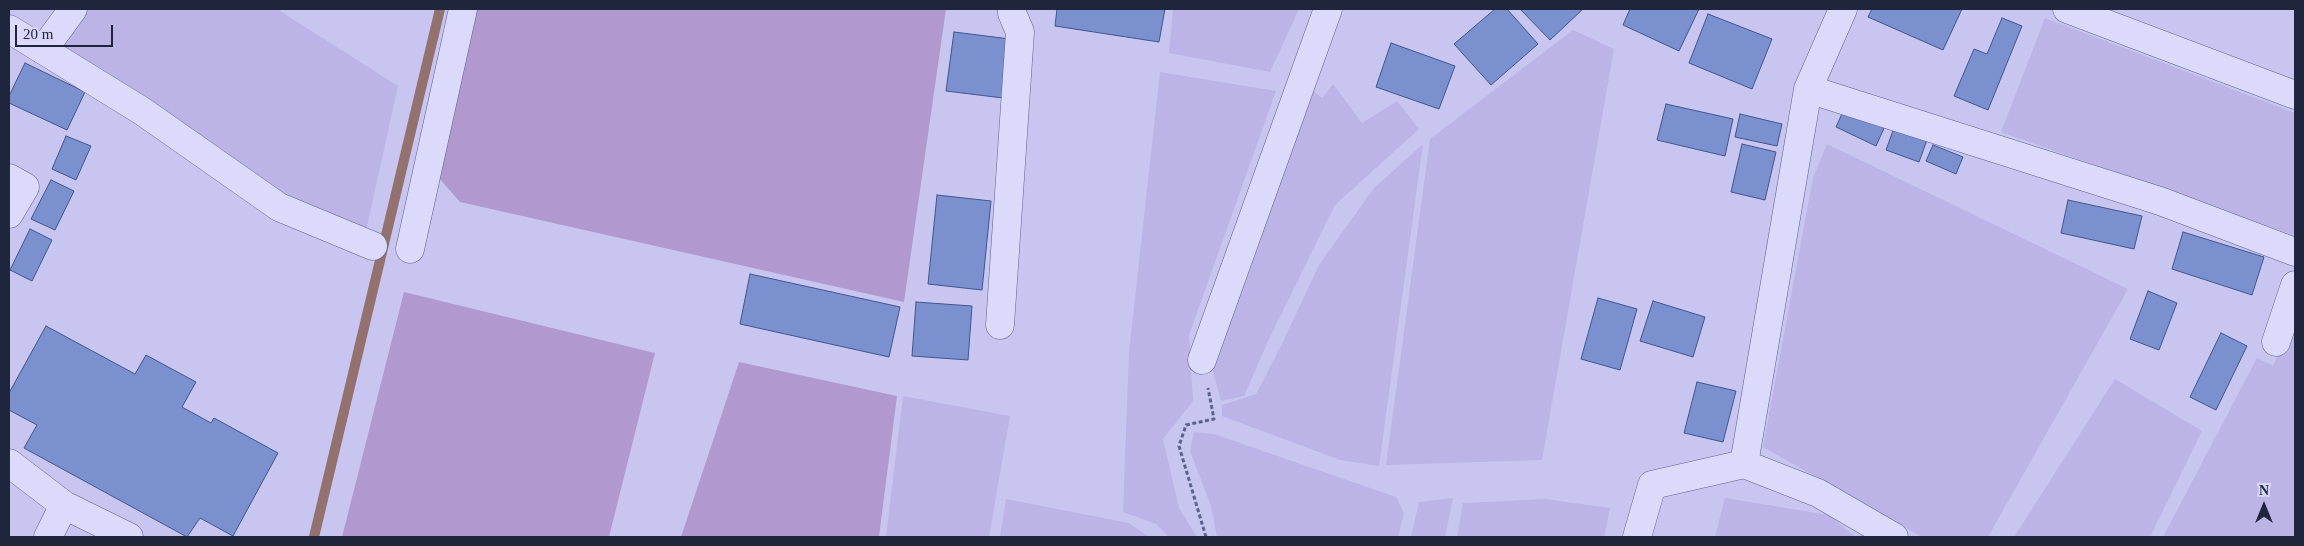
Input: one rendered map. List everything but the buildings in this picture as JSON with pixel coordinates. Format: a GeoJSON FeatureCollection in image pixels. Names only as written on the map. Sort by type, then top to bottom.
{"type":"FeatureCollection","features":[{"type":"Feature","properties":{"kind":"street"},"geometry":{"type":"LineString","coordinates":[[43,50],[73,9]]}},
{"type":"Feature","properties":{"kind":"street"},"geometry":{"type":"LineString","coordinates":[[410,249],[462,9]]}},
{"type":"Feature","properties":{"kind":"street"},"geometry":{"type":"LineString","coordinates":[[1000,325],[1020,32],[1012,9]]}},
{"type":"Feature","properties":{"kind":"street"},"geometry":{"type":"LineString","coordinates":[[1202,360],[1328,9]]}},
{"type":"Feature","properties":{"kind":"street"},"geometry":{"type":"LineString","coordinates":[[1744,464],[1808,89],[1843,9]]}},
{"type":"Feature","properties":{"kind":"street"},"geometry":{"type":"LineString","coordinates":[[2067,9],[2295,95]]}},
{"type":"Feature","properties":{"kind":"street"},"geometry":{"type":"LineString","coordinates":[[9,29],[142,111],[279,207],[373,246]]}},
{"type":"Feature","properties":{"kind":"street"},"geometry":{"type":"LineString","coordinates":[[1808,89],[2160,201],[2295,252]]}},
{"type":"Feature","properties":{"kind":"street"},"geometry":{"type":"LineString","coordinates":[[9,178],[25,187],[9,214]]}},
{"type":"Feature","properties":{"kind":"street"},"geometry":{"type":"LineString","coordinates":[[2276,342],[2295,285]]}},
{"type":"Feature","properties":{"kind":"street"},"geometry":{"type":"LineString","coordinates":[[9,463],[64,505],[129,537]]}},
{"type":"Feature","properties":{"kind":"street"},"geometry":{"type":"LineString","coordinates":[[1637,537],[1652,485],[1744,464],[1818,493],[1894,537]]}},
{"type":"Feature","properties":{"kind":"street"},"geometry":{"type":"LineString","coordinates":[[48,537],[64,505]]}},
{"type":"Feature","properties":{"kind":"path"},"geometry":{"type":"LineString","coordinates":[[1202,360],[1214,419],[1186,425],[1179,446],[1206,537]]}},
{"type":"Feature","properties":{"kind":"shaded area"},"geometry":{"type":"Polygon","coordinates":[[[83,9],[277,9],[398,86],[366,231],[276,198],[57,47],[83,9]]]}},
{"type":"Feature","properties":{"kind":"shaded area"},"geometry":{"type":"Polygon","coordinates":[[[475,9],[946,9],[904,302],[460,202],[438,177],[475,9]]]}},
{"type":"Feature","properties":{"kind":"shaded area"},"geometry":{"type":"Polygon","coordinates":[[[1173,9],[1299,9],[1270,72],[1169,53],[1173,9]]]}},
{"type":"Feature","properties":{"kind":"shaded area"},"geometry":{"type":"Polygon","coordinates":[[[2045,18],[2295,113],[2295,230],[2293,235],[2001,132],[2045,18]]]}},
{"type":"Feature","properties":{"kind":"shaded area"},"geometry":{"type":"Polygon","coordinates":[[[1573,30],[1614,49],[1542,460],[1386,465],[1430,139],[1573,30]]]}},
{"type":"Feature","properties":{"kind":"shaded area"},"geometry":{"type":"Polygon","coordinates":[[[1160,72],[1276,91],[1189,335],[1193,401],[1163,439],[1179,508],[1197,537],[1169,537],[1156,524],[1123,512],[1129,352],[1160,72]]]}},
{"type":"Feature","properties":{"kind":"shaded area"},"geometry":{"type":"Polygon","coordinates":[[[1333,84],[1362,123],[1397,101],[1419,129],[1335,205],[1269,339],[1244,396],[1221,401],[1213,371],[1242,283],[1293,148],[1312,90],[1322,98],[1333,84]]]}},
{"type":"Feature","properties":{"kind":"shaded area"},"geometry":{"type":"Polygon","coordinates":[[[1423,144],[1379,466],[1340,460],[1222,416],[1222,405],[1256,394],[1319,265],[1374,188],[1423,144]]]}},
{"type":"Feature","properties":{"kind":"shaded area"},"geometry":{"type":"Polygon","coordinates":[[[1827,144],[2128,289],[1988,537],[1922,537],[1763,447],[1813,178],[1827,144]]]}},
{"type":"Feature","properties":{"kind":"shaded area"},"geometry":{"type":"Polygon","coordinates":[[[404,292],[655,353],[609,537],[342,537],[404,292]]]}},
{"type":"Feature","properties":{"kind":"shaded area"},"geometry":{"type":"Polygon","coordinates":[[[2295,317],[2295,537],[2163,537],[2257,358],[2273,366],[2295,317]]]}},
{"type":"Feature","properties":{"kind":"shaded area"},"geometry":{"type":"Polygon","coordinates":[[[739,362],[897,396],[879,537],[681,537],[739,362]]]}},
{"type":"Feature","properties":{"kind":"shaded area"},"geometry":{"type":"Polygon","coordinates":[[[2115,379],[2202,431],[2150,537],[2014,537],[2115,379]]]}},
{"type":"Feature","properties":{"kind":"shaded area"},"geometry":{"type":"Polygon","coordinates":[[[903,396],[1010,416],[989,537],[886,537],[903,396]]]}},
{"type":"Feature","properties":{"kind":"shaded area"},"geometry":{"type":"Polygon","coordinates":[[[1194,432],[1214,434],[1396,497],[1404,513],[1398,537],[1217,537],[1211,506],[1190,451],[1194,432]]]}},
{"type":"Feature","properties":{"kind":"shaded area"},"geometry":{"type":"Polygon","coordinates":[[[1453,498],[1445,537],[1411,537],[1419,502],[1453,498]]]}},
{"type":"Feature","properties":{"kind":"shaded area"},"geometry":{"type":"Polygon","coordinates":[[[1725,498],[1829,515],[1855,537],[1715,537],[1725,498]]]}},
{"type":"Feature","properties":{"kind":"shaded area"},"geometry":{"type":"Polygon","coordinates":[[[1006,499],[1129,523],[1149,537],[1000,537],[1006,499]]]}},
{"type":"Feature","properties":{"kind":"shaded area"},"geometry":{"type":"Polygon","coordinates":[[[1545,499],[1610,508],[1604,537],[1457,537],[1463,503],[1545,499]]]}},
{"type":"Feature","properties":{"kind":"waterway"},"geometry":{"type":"LineString","coordinates":[[314,537],[440,9]]}}]}
